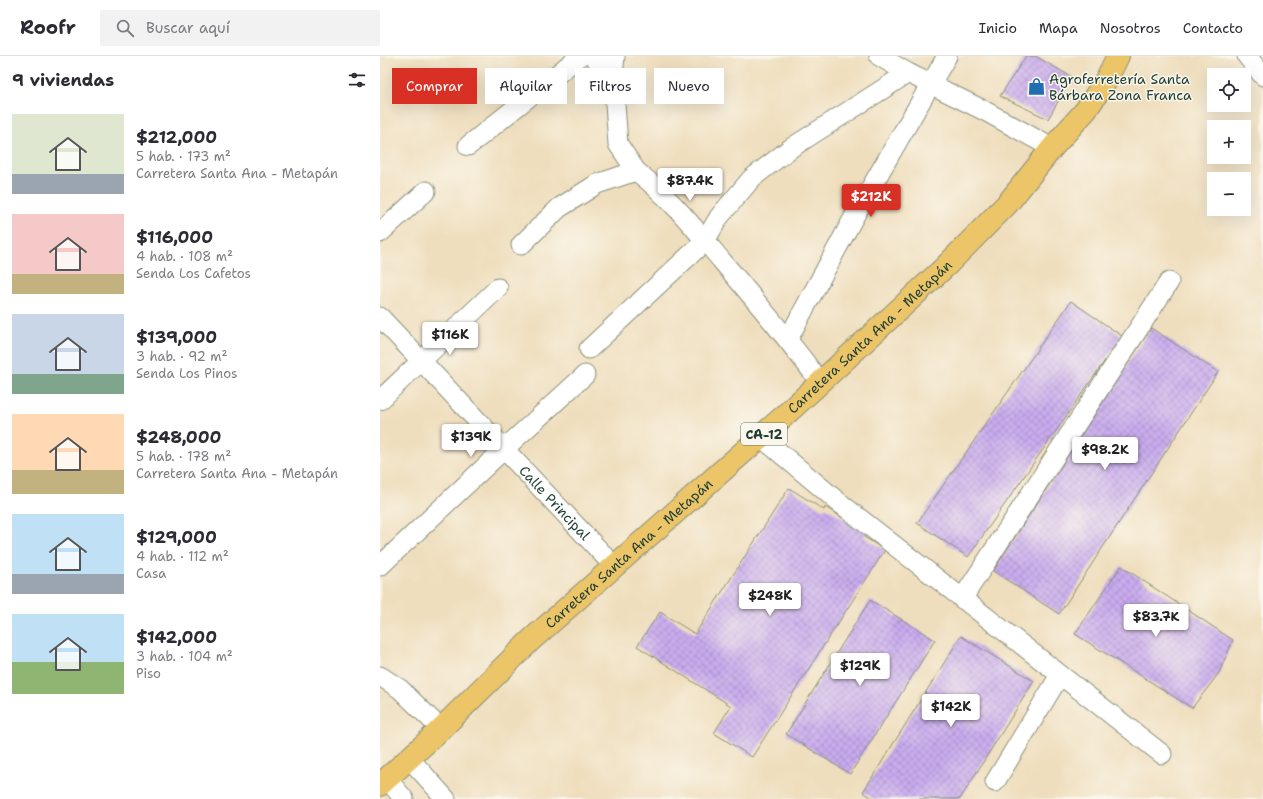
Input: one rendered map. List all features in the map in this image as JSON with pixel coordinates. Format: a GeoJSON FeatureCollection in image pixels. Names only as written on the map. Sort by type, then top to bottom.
{"type":"FeatureCollection","features":[{"type":"Feature","properties":{"kind":"main road","name":"Carretera Santa Ana - Metapán"},"geometry":{"type":"LineString","coordinates":[[383,782],[441,729],[531,640],[761,437],[952,260],[1008,203],[1052,148],[1086,110],[1106,80],[1118,56]]}},
{"type":"Feature","properties":{"kind":"street"},"geometry":{"type":"LineString","coordinates":[[468,146],[580,56]]}},
{"type":"Feature","properties":{"kind":"street"},"geometry":{"type":"LineString","coordinates":[[593,56],[604,68]]}},
{"type":"Feature","properties":{"kind":"street"},"geometry":{"type":"LineString","coordinates":[[614,68],[616,56]]}},
{"type":"Feature","properties":{"kind":"street"},"geometry":{"type":"LineString","coordinates":[[879,56],[908,73],[985,111],[1052,148]]}},
{"type":"Feature","properties":{"kind":"street"},"geometry":{"type":"LineString","coordinates":[[788,339],[855,216],[947,56]]}},
{"type":"Feature","properties":{"kind":"street"},"geometry":{"type":"LineString","coordinates":[[1247,56],[1263,76]]}},
{"type":"Feature","properties":{"kind":"street"},"geometry":{"type":"LineString","coordinates":[[589,349],[705,241],[719,217],[752,178],[791,148],[908,73]]}},
{"type":"Feature","properties":{"kind":"street"},"geometry":{"type":"LineString","coordinates":[[615,104],[618,144],[636,171],[650,181],[705,241],[788,339],[820,382]]}},
{"type":"Feature","properties":{"kind":"street"},"geometry":{"type":"LineString","coordinates":[[521,245],[559,208],[597,184],[636,171]]}},
{"type":"Feature","properties":{"kind":"street"},"geometry":{"type":"LineString","coordinates":[[380,233],[426,191]]}},
{"type":"Feature","properties":{"kind":"street"},"geometry":{"type":"LineString","coordinates":[[962,599],[1169,282]]}},
{"type":"Feature","properties":{"kind":"street"},"geometry":{"type":"LineString","coordinates":[[380,400],[498,288]]}},
{"type":"Feature","properties":{"kind":"street","name":"Calle Principal"},"geometry":{"type":"LineString","coordinates":[[380,317],[614,566]]}},
{"type":"Feature","properties":{"kind":"street"},"geometry":{"type":"LineString","coordinates":[[380,566],[585,375]]}},
{"type":"Feature","properties":{"kind":"street"},"geometry":{"type":"LineString","coordinates":[[761,437],[836,500],[1162,754]]}},
{"type":"Feature","properties":{"kind":"street"},"geometry":{"type":"LineString","coordinates":[[995,782],[1060,675]]}},
{"type":"Feature","properties":{"kind":"street"},"geometry":{"type":"LineString","coordinates":[[380,676],[400,689],[441,729]]}},
{"type":"Feature","properties":{"kind":"street"},"geometry":{"type":"LineString","coordinates":[[409,758],[446,799]]}},
{"type":"Feature","properties":{"kind":"street"},"geometry":{"type":"LineString","coordinates":[[383,782],[404,799]]}},
{"type":"Feature","properties":{"kind":"building","name":"Agroferretería Santa Bárbara Zona Franca"},"geometry":{"type":"Polygon","coordinates":[[[1026,56],[1035,56],[1072,77],[1048,119],[1000,96],[1026,56]]]}},
{"type":"Feature","properties":{"kind":"building"},"geometry":{"type":"Polygon","coordinates":[[[1071,301],[1122,336],[968,557],[917,523],[1071,301]]]}},
{"type":"Feature","properties":{"kind":"building"},"geometry":{"type":"Polygon","coordinates":[[[1151,328],[1218,372],[1059,614],[993,571],[1151,328]]]}},
{"type":"Feature","properties":{"kind":"building"},"geometry":{"type":"Polygon","coordinates":[[[789,488],[824,510],[825,507],[867,533],[864,537],[885,550],[752,757],[714,733],[731,706],[637,646],[660,612],[695,634],[789,488]]]}},
{"type":"Feature","properties":{"kind":"building"},"geometry":{"type":"Polygon","coordinates":[[[1121,566],[1233,640],[1219,673],[1192,708],[1075,634],[1121,566]]]}},
{"type":"Feature","properties":{"kind":"building"},"geometry":{"type":"Polygon","coordinates":[[[870,600],[935,640],[850,774],[786,734],[870,600]]]}},
{"type":"Feature","properties":{"kind":"building"},"geometry":{"type":"Polygon","coordinates":[[[961,636],[1034,681],[960,799],[874,799],[863,792],[961,636]]]}},
{"type":"Feature","properties":{"kind":"place","name":"Agroferretería Santa Bárbara Zona Franca"},"geometry":{"type":"Point","coordinates":[1036,87]}}]}
